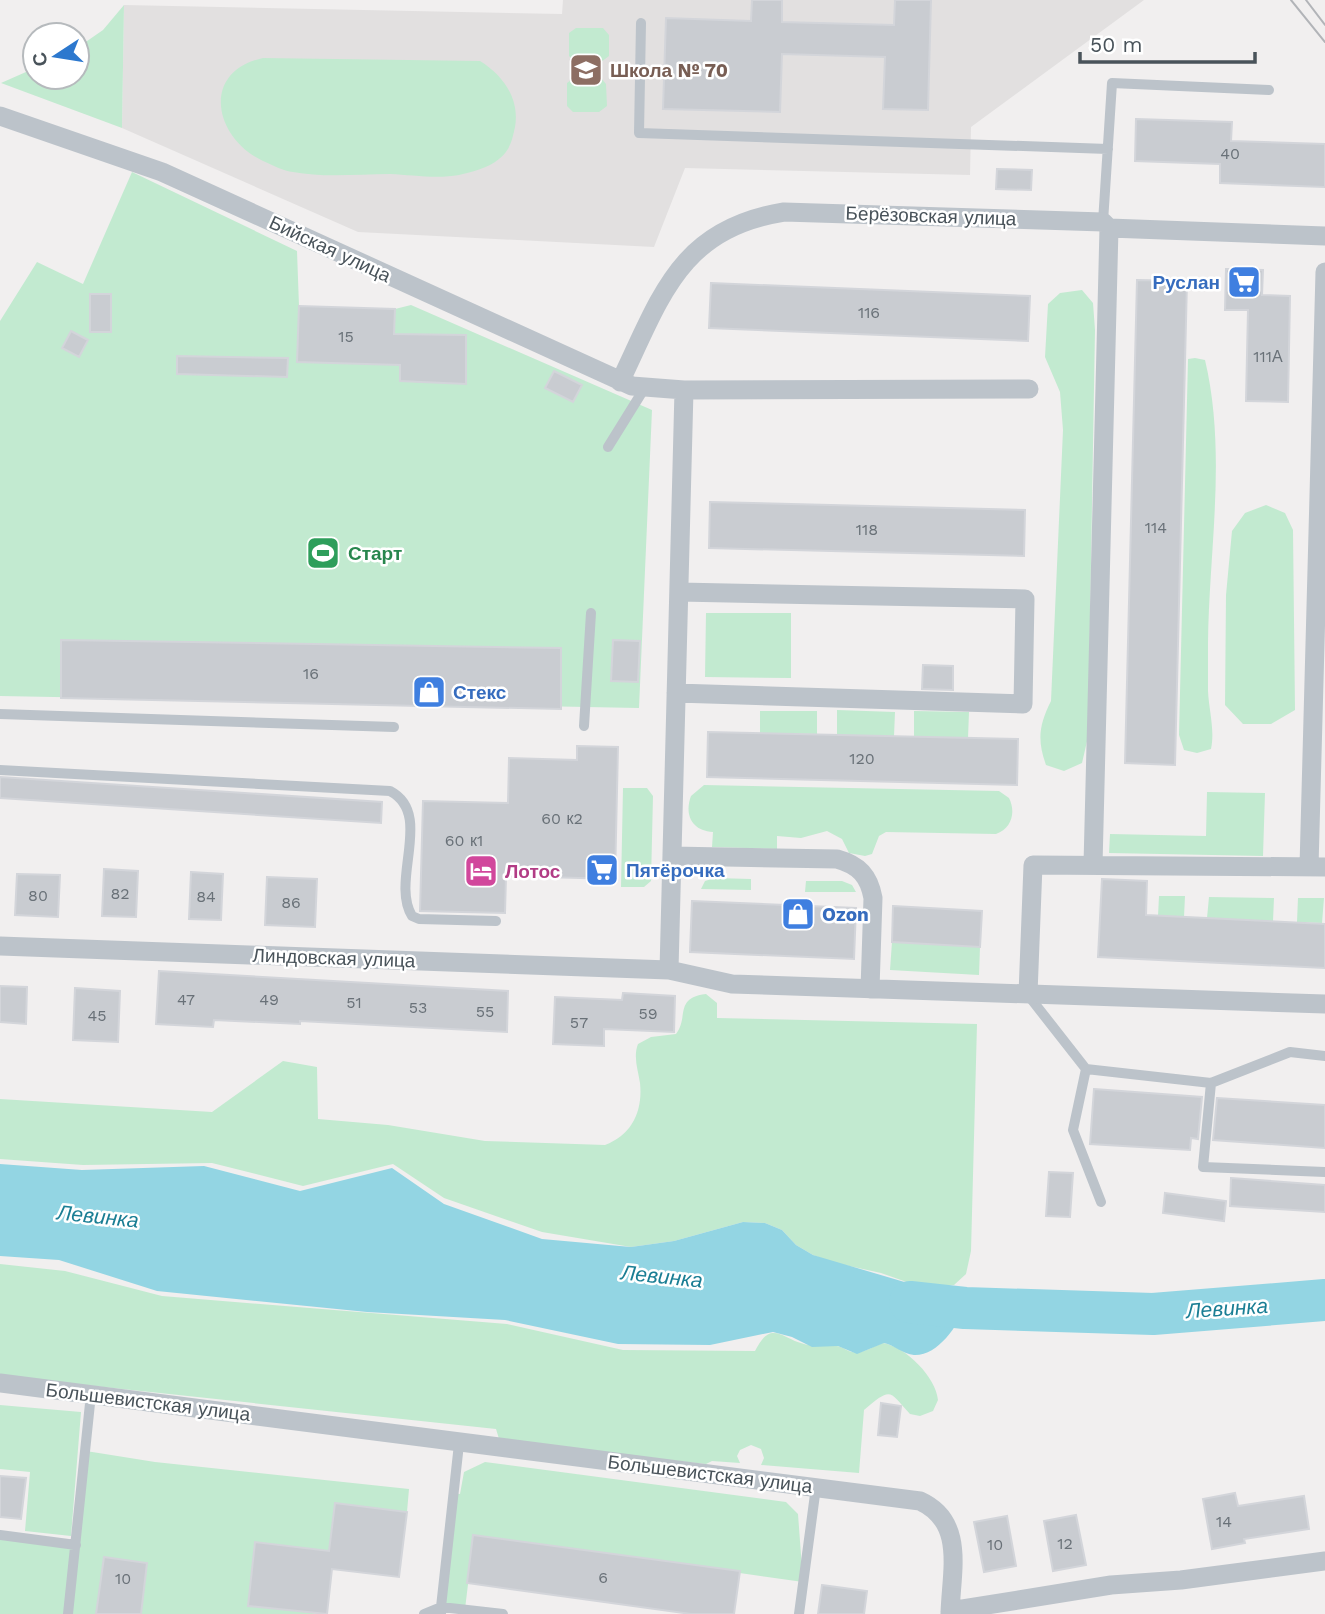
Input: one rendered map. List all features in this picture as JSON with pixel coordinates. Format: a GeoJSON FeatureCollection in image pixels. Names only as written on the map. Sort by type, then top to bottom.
{"type":"FeatureCollection","features":[{"type":"Feature","properties":{"kind":"street","name":"Бийская улица"},"geometry":{"type":"LineString","coordinates":[[0,116],[162,172],[620,382],[651,389],[684,390],[1030,389]]}},
{"type":"Feature","properties":{"kind":"street","name":"Берёзовская улица"},"geometry":{"type":"LineString","coordinates":[[620,382],[666,286],[685,261],[717,234],[744,220],[785,212],[1325,236]]}},
{"type":"Feature","properties":{"kind":"street"},"geometry":{"type":"LineString","coordinates":[[1093,865],[1106,225]]}},
{"type":"Feature","properties":{"kind":"street"},"geometry":{"type":"LineString","coordinates":[[1028,994],[1033,865],[1317,867],[1325,272]]}},
{"type":"Feature","properties":{"kind":"street"},"geometry":{"type":"LineString","coordinates":[[669,970],[684,390]]}},
{"type":"Feature","properties":{"kind":"street"},"geometry":{"type":"LineString","coordinates":[[676,692],[1023,704],[1025,599],[679,592]]}},
{"type":"Feature","properties":{"kind":"street"},"geometry":{"type":"LineString","coordinates":[[672,856],[837,859],[851,863],[871,883],[873,898],[870,989]]}},
{"type":"Feature","properties":{"kind":"street","name":"Линдовская улица"},"geometry":{"type":"LineString","coordinates":[[0,946],[669,970],[732,984],[1325,1004]]}},
{"type":"Feature","properties":{"kind":"street","name":"Большевистская улица"},"geometry":{"type":"LineString","coordinates":[[0,1383],[459,1444],[906,1498],[937,1509],[946,1521],[952,1537],[950,1613],[1111,1585],[1325,1561]]}},
{"type":"Feature","properties":{"kind":"lane"},"geometry":{"type":"LineString","coordinates":[[641,23],[639,133],[1108,149]]}},
{"type":"Feature","properties":{"kind":"lane"},"geometry":{"type":"LineString","coordinates":[[1106,225],[1112,83],[1269,90]]}},
{"type":"Feature","properties":{"kind":"lane"},"geometry":{"type":"LineString","coordinates":[[608,447],[651,389]]}},
{"type":"Feature","properties":{"kind":"lane"},"geometry":{"type":"LineString","coordinates":[[584,726],[591,613]]}},
{"type":"Feature","properties":{"kind":"lane"},"geometry":{"type":"LineString","coordinates":[[0,714],[394,727]]}},
{"type":"Feature","properties":{"kind":"lane"},"geometry":{"type":"LineString","coordinates":[[0,770],[390,791],[407,804],[410,813],[407,901],[412,916],[419,919],[496,921]]}},
{"type":"Feature","properties":{"kind":"lane"},"geometry":{"type":"LineString","coordinates":[[1028,994],[1086,1069],[1211,1083],[1290,1052],[1325,1056]]}},
{"type":"Feature","properties":{"kind":"lane"},"geometry":{"type":"LineString","coordinates":[[1086,1069],[1073,1130],[1101,1202]]}},
{"type":"Feature","properties":{"kind":"lane"},"geometry":{"type":"LineString","coordinates":[[1211,1083],[1203,1167],[1325,1172]]}},
{"type":"Feature","properties":{"kind":"lane"},"geometry":{"type":"LineString","coordinates":[[68,1614],[91,1393]]}},
{"type":"Feature","properties":{"kind":"lane"},"geometry":{"type":"LineString","coordinates":[[441,1610],[459,1444]]}},
{"type":"Feature","properties":{"kind":"lane"},"geometry":{"type":"LineString","coordinates":[[799,1614],[816,1487]]}},
{"type":"Feature","properties":{"kind":"lane"},"geometry":{"type":"LineString","coordinates":[[0,1535],[76,1545]]}},
{"type":"Feature","properties":{"kind":"lane"},"geometry":{"type":"LineString","coordinates":[[424,1614],[441,1610],[503,1614]]}},
{"type":"Feature","properties":{"kind":"shaded area","name":"Школа № 70"},"geometry":{"type":"Polygon","coordinates":[[[563,0],[1144,0],[971,127],[970,175],[685,168],[654,247],[358,232],[122,128],[124,5],[562,14],[563,0]]]}},
{"type":"Feature","properties":{"kind":"green space"},"geometry":{"type":"Polygon","coordinates":[[[124,5],[122,128],[23,91],[91,91],[91,38],[103,30],[124,5]]]}},
{"type":"Feature","properties":{"kind":"green space"},"geometry":{"type":"Polygon","coordinates":[[[576,28],[603,28],[609,35],[609,56],[601,62],[575,62],[569,56],[569,33],[576,28]]]}},
{"type":"Feature","properties":{"kind":"green space"},"geometry":{"type":"Polygon","coordinates":[[[263,58],[480,61],[503,81],[512,98],[516,117],[512,141],[506,152],[495,162],[459,175],[329,175],[286,170],[246,151],[233,137],[221,106],[222,91],[230,77],[243,66],[263,58]]]}},
{"type":"Feature","properties":{"kind":"green space"},"geometry":{"type":"Polygon","coordinates":[[[21,74],[21,90],[1,83],[21,74]]]}},
{"type":"Feature","properties":{"kind":"green space"},"geometry":{"type":"Polygon","coordinates":[[[574,78],[601,78],[606,84],[607,106],[599,112],[573,112],[567,106],[567,83],[574,78]]]}},
{"type":"Feature","properties":{"kind":"green space","name":"Старт"},"geometry":{"type":"Polygon","coordinates":[[[132,172],[297,251],[299,306],[395,309],[411,305],[652,410],[639,708],[0,696],[0,321],[37,262],[83,284],[132,172]]]}},
{"type":"Feature","properties":{"kind":"green space"},"geometry":{"type":"Polygon","coordinates":[[[1082,290],[1093,303],[1095,330],[1088,737],[1082,763],[1064,771],[1046,765],[1040,740],[1042,725],[1051,701],[1063,430],[1060,392],[1045,357],[1048,304],[1060,293],[1082,290]]]}},
{"type":"Feature","properties":{"kind":"green space"},"geometry":{"type":"Polygon","coordinates":[[[1188,359],[1205,360],[1215,430],[1216,466],[1208,643],[1212,742],[1211,749],[1197,753],[1184,750],[1179,735],[1188,359]]]}},
{"type":"Feature","properties":{"kind":"green space"},"geometry":{"type":"Polygon","coordinates":[[[1266,505],[1285,513],[1293,530],[1295,710],[1271,724],[1243,724],[1225,705],[1226,595],[1232,531],[1245,513],[1266,505]]]}},
{"type":"Feature","properties":{"kind":"green space"},"geometry":{"type":"Polygon","coordinates":[[[706,613],[791,613],[791,678],[705,677],[706,613]]]}},
{"type":"Feature","properties":{"kind":"green space"},"geometry":{"type":"Polygon","coordinates":[[[837,710],[895,712],[894,736],[837,735],[837,710]]]}},
{"type":"Feature","properties":{"kind":"green space"},"geometry":{"type":"Polygon","coordinates":[[[760,711],[817,711],[817,734],[760,733],[760,711]]]}},
{"type":"Feature","properties":{"kind":"green space"},"geometry":{"type":"Polygon","coordinates":[[[914,711],[969,712],[968,738],[914,737],[914,711]]]}},
{"type":"Feature","properties":{"kind":"green space"},"geometry":{"type":"Polygon","coordinates":[[[704,785],[999,791],[1009,798],[1012,814],[1006,828],[996,834],[886,832],[879,836],[872,854],[865,856],[849,853],[842,839],[827,831],[801,838],[777,836],[777,849],[712,847],[713,832],[700,829],[689,815],[691,796],[704,785]]]}},
{"type":"Feature","properties":{"kind":"green space"},"geometry":{"type":"Polygon","coordinates":[[[623,788],[647,788],[653,796],[651,881],[644,887],[621,887],[623,788]]]}},
{"type":"Feature","properties":{"kind":"green space"},"geometry":{"type":"Polygon","coordinates":[[[1207,792],[1265,793],[1263,856],[1109,853],[1110,834],[1206,836],[1207,792]]]}},
{"type":"Feature","properties":{"kind":"green space"},"geometry":{"type":"Polygon","coordinates":[[[715,878],[751,879],[751,890],[701,889],[705,881],[715,878]]]}},
{"type":"Feature","properties":{"kind":"green space"},"geometry":{"type":"Polygon","coordinates":[[[806,881],[842,881],[852,885],[856,892],[805,892],[806,881]]]}},
{"type":"Feature","properties":{"kind":"green space"},"geometry":{"type":"Polygon","coordinates":[[[1159,896],[1185,896],[1184,917],[1158,916],[1159,896]]]}},
{"type":"Feature","properties":{"kind":"green space"},"geometry":{"type":"Polygon","coordinates":[[[1209,897],[1274,898],[1273,921],[1207,918],[1209,897]]]}},
{"type":"Feature","properties":{"kind":"green space"},"geometry":{"type":"Polygon","coordinates":[[[1298,898],[1324,898],[1322,923],[1297,922],[1298,898]]]}},
{"type":"Feature","properties":{"kind":"green space"},"geometry":{"type":"Polygon","coordinates":[[[892,942],[980,947],[979,975],[890,970],[892,942]]]}},
{"type":"Feature","properties":{"kind":"green space"},"geometry":{"type":"Polygon","coordinates":[[[706,994],[717,1003],[717,1018],[977,1024],[971,1251],[966,1274],[954,1285],[918,1286],[881,1273],[831,1262],[796,1245],[782,1230],[765,1223],[743,1222],[674,1241],[631,1247],[542,1232],[444,1198],[393,1164],[303,1186],[212,1163],[83,1165],[0,1159],[0,1099],[212,1112],[283,1061],[317,1067],[318,1119],[388,1125],[485,1141],[605,1145],[629,1128],[640,1103],[636,1059],[638,1044],[651,1037],[676,1034],[686,1004],[696,996],[706,994]]]}},
{"type":"Feature","properties":{"kind":"green space"},"geometry":{"type":"Polygon","coordinates":[[[0,1264],[65,1271],[162,1296],[507,1324],[623,1350],[755,1351],[761,1341],[771,1333],[808,1345],[837,1346],[852,1352],[864,1351],[883,1343],[901,1350],[918,1364],[932,1382],[938,1400],[933,1411],[920,1416],[910,1414],[890,1394],[880,1397],[864,1410],[859,1473],[761,1465],[764,1458],[761,1449],[751,1445],[740,1450],[737,1456],[740,1463],[712,1461],[706,1464],[500,1442],[496,1429],[0,1376],[0,1264]]]}},
{"type":"Feature","properties":{"kind":"green space"},"geometry":{"type":"Polygon","coordinates":[[[0,1405],[81,1412],[71,1536],[25,1531],[30,1472],[0,1469],[0,1405]]]}},
{"type":"Feature","properties":{"kind":"green space"},"geometry":{"type":"Polygon","coordinates":[[[86,1451],[155,1462],[409,1489],[407,1512],[335,1504],[329,1551],[255,1542],[249,1604],[319,1614],[141,1614],[147,1563],[104,1557],[96,1614],[0,1614],[0,1535],[76,1545],[86,1451]]]}},
{"type":"Feature","properties":{"kind":"green space"},"geometry":{"type":"Polygon","coordinates":[[[485,1462],[786,1502],[798,1514],[803,1582],[474,1535],[465,1609],[441,1607],[453,1493],[460,1494],[464,1472],[485,1462]]]}},
{"type":"Feature","properties":{"kind":"water"},"geometry":{"type":"Polygon","coordinates":[[[0,1164],[82,1170],[204,1166],[300,1191],[392,1168],[444,1204],[542,1239],[631,1247],[674,1241],[743,1222],[765,1223],[782,1230],[796,1245],[813,1255],[918,1286],[947,1290],[958,1296],[965,1308],[946,1339],[931,1351],[914,1355],[884,1343],[857,1354],[838,1346],[812,1347],[792,1337],[773,1332],[710,1345],[618,1344],[505,1320],[367,1312],[157,1291],[59,1260],[0,1256],[0,1164]]]}},
{"type":"Feature","properties":{"kind":"building"},"geometry":{"type":"Polygon","coordinates":[[[752,0],[782,0],[782,22],[894,25],[895,0],[931,0],[928,110],[883,109],[885,57],[782,54],[780,112],[663,109],[666,18],[751,21],[752,0]]]}},
{"type":"Feature","properties":{"kind":"building"},"geometry":{"type":"Polygon","coordinates":[[[1136,119],[1232,122],[1231,141],[1325,144],[1325,187],[1220,183],[1220,164],[1135,161],[1136,119]]]}},
{"type":"Feature","properties":{"kind":"building"},"geometry":{"type":"Polygon","coordinates":[[[997,169],[1032,170],[1031,190],[996,189],[997,169]]]}},
{"type":"Feature","properties":{"kind":"building"},"geometry":{"type":"Polygon","coordinates":[[[1226,269],[1263,270],[1262,295],[1290,296],[1288,402],[1246,401],[1248,310],[1225,310],[1226,269]]]}},
{"type":"Feature","properties":{"kind":"building"},"geometry":{"type":"Polygon","coordinates":[[[1137,280],[1187,281],[1175,765],[1125,763],[1137,280]]]}},
{"type":"Feature","properties":{"kind":"building"},"geometry":{"type":"Polygon","coordinates":[[[711,283],[1030,296],[1028,341],[709,328],[711,283]]]}},
{"type":"Feature","properties":{"kind":"building"},"geometry":{"type":"Polygon","coordinates":[[[90,294],[111,294],[111,332],[90,332],[90,294]]]}},
{"type":"Feature","properties":{"kind":"building"},"geometry":{"type":"Polygon","coordinates":[[[299,306],[395,309],[394,334],[466,335],[466,384],[400,381],[400,365],[297,362],[299,306]]]}},
{"type":"Feature","properties":{"kind":"building"},"geometry":{"type":"Polygon","coordinates":[[[71,331],[88,340],[79,357],[62,348],[71,331]]]}},
{"type":"Feature","properties":{"kind":"building"},"geometry":{"type":"Polygon","coordinates":[[[177,356],[288,358],[287,377],[177,374],[177,356]]]}},
{"type":"Feature","properties":{"kind":"building"},"geometry":{"type":"Polygon","coordinates":[[[554,371],[582,385],[573,402],[545,388],[554,371]]]}},
{"type":"Feature","properties":{"kind":"building"},"geometry":{"type":"Polygon","coordinates":[[[710,502],[1025,510],[1024,556],[709,548],[710,502]]]}},
{"type":"Feature","properties":{"kind":"building"},"geometry":{"type":"Polygon","coordinates":[[[61,640],[561,648],[561,709],[61,698],[61,640]]]}},
{"type":"Feature","properties":{"kind":"building"},"geometry":{"type":"Polygon","coordinates":[[[613,640],[640,641],[638,682],[611,681],[613,640]]]}},
{"type":"Feature","properties":{"kind":"building"},"geometry":{"type":"Polygon","coordinates":[[[923,665],[953,666],[953,690],[922,689],[923,665]]]}},
{"type":"Feature","properties":{"kind":"building"},"geometry":{"type":"Polygon","coordinates":[[[708,732],[1018,739],[1017,785],[707,777],[708,732]]]}},
{"type":"Feature","properties":{"kind":"building"},"geometry":{"type":"Polygon","coordinates":[[[577,746],[618,747],[615,879],[506,876],[505,913],[420,911],[423,801],[508,803],[509,758],[577,760],[577,746]]]}},
{"type":"Feature","properties":{"kind":"building"},"geometry":{"type":"Polygon","coordinates":[[[0,777],[382,802],[381,823],[0,798],[0,777]]]}},
{"type":"Feature","properties":{"kind":"building"},"geometry":{"type":"Polygon","coordinates":[[[104,869],[138,871],[136,917],[102,916],[104,869]]]}},
{"type":"Feature","properties":{"kind":"building"},"geometry":{"type":"Polygon","coordinates":[[[191,872],[223,874],[221,920],[189,919],[191,872]]]}},
{"type":"Feature","properties":{"kind":"building"},"geometry":{"type":"Polygon","coordinates":[[[17,874],[60,875],[58,917],[15,915],[17,874]]]}},
{"type":"Feature","properties":{"kind":"building"},"geometry":{"type":"Polygon","coordinates":[[[267,877],[317,879],[315,927],[265,925],[267,877]]]}},
{"type":"Feature","properties":{"kind":"building"},"geometry":{"type":"Polygon","coordinates":[[[1102,879],[1147,881],[1146,915],[1325,924],[1325,968],[1098,957],[1102,879]]]}},
{"type":"Feature","properties":{"kind":"building"},"geometry":{"type":"Polygon","coordinates":[[[692,901],[856,908],[854,959],[690,952],[692,901]]]}},
{"type":"Feature","properties":{"kind":"building"},"geometry":{"type":"Polygon","coordinates":[[[893,906],[982,911],[980,947],[892,942],[893,906]]]}},
{"type":"Feature","properties":{"kind":"building"},"geometry":{"type":"Polygon","coordinates":[[[159,971],[508,991],[507,1032],[300,1021],[300,1024],[214,1020],[213,1027],[156,1024],[159,971]]]}},
{"type":"Feature","properties":{"kind":"building"},"geometry":{"type":"Polygon","coordinates":[[[0,986],[27,987],[26,1024],[0,1022],[0,986]]]}},
{"type":"Feature","properties":{"kind":"building"},"geometry":{"type":"Polygon","coordinates":[[[75,988],[120,991],[118,1042],[73,1040],[75,988]]]}},
{"type":"Feature","properties":{"kind":"building"},"geometry":{"type":"Polygon","coordinates":[[[623,993],[675,996],[674,1032],[604,1029],[604,1046],[553,1044],[555,997],[622,1000],[623,993]]]}},
{"type":"Feature","properties":{"kind":"building"},"geometry":{"type":"Polygon","coordinates":[[[1094,1089],[1202,1097],[1198,1139],[1191,1138],[1190,1150],[1090,1144],[1094,1089]]]}},
{"type":"Feature","properties":{"kind":"building"},"geometry":{"type":"Polygon","coordinates":[[[1217,1098],[1325,1105],[1325,1148],[1213,1140],[1217,1098]]]}},
{"type":"Feature","properties":{"kind":"building"},"geometry":{"type":"Polygon","coordinates":[[[1049,1172],[1073,1173],[1070,1217],[1046,1216],[1049,1172]]]}},
{"type":"Feature","properties":{"kind":"building"},"geometry":{"type":"Polygon","coordinates":[[[1231,1178],[1325,1185],[1325,1212],[1230,1206],[1231,1178]]]}},
{"type":"Feature","properties":{"kind":"building"},"geometry":{"type":"Polygon","coordinates":[[[1165,1193],[1226,1201],[1224,1221],[1163,1213],[1165,1193]]]}},
{"type":"Feature","properties":{"kind":"building"},"geometry":{"type":"Polygon","coordinates":[[[881,1403],[901,1406],[897,1437],[878,1435],[881,1403]]]}},
{"type":"Feature","properties":{"kind":"building"},"geometry":{"type":"Polygon","coordinates":[[[0,1476],[26,1478],[21,1519],[0,1517],[0,1476]]]}},
{"type":"Feature","properties":{"kind":"building"},"geometry":{"type":"Polygon","coordinates":[[[1235,1493],[1238,1506],[1304,1496],[1309,1529],[1244,1539],[1245,1543],[1212,1549],[1203,1499],[1235,1493]]]}},
{"type":"Feature","properties":{"kind":"building"},"geometry":{"type":"Polygon","coordinates":[[[335,1503],[407,1512],[399,1577],[332,1569],[327,1614],[248,1606],[255,1542],[329,1551],[335,1503]]]}},
{"type":"Feature","properties":{"kind":"building"},"geometry":{"type":"Polygon","coordinates":[[[1076,1515],[1086,1565],[1053,1571],[1044,1521],[1076,1515]]]}},
{"type":"Feature","properties":{"kind":"building"},"geometry":{"type":"Polygon","coordinates":[[[1007,1516],[1016,1566],[984,1572],[974,1522],[1007,1516]]]}},
{"type":"Feature","properties":{"kind":"building"},"geometry":{"type":"Polygon","coordinates":[[[473,1535],[740,1571],[734,1614],[691,1614],[467,1583],[473,1535]]]}},
{"type":"Feature","properties":{"kind":"building"},"geometry":{"type":"Polygon","coordinates":[[[104,1557],[147,1563],[141,1614],[96,1614],[104,1557]]]}},
{"type":"Feature","properties":{"kind":"building"},"geometry":{"type":"Polygon","coordinates":[[[822,1585],[867,1591],[864,1614],[818,1614],[822,1585]]]}},
{"type":"Feature","properties":{"kind":"waterway","name":"Левинка"},"geometry":{"type":"LineString","coordinates":[[910,1302],[965,1308],[1153,1314],[1325,1300]]}},
{"type":"Feature","properties":{"kind":"tram line"},"geometry":{"type":"LineString","coordinates":[[1291,0],[1325,42]]}},
{"type":"Feature","properties":{"kind":"tram line"},"geometry":{"type":"LineString","coordinates":[[1306,0],[1325,25]]}},
{"type":"Feature","properties":{"kind":"place","name":"Школа № 70"},"geometry":{"type":"Point","coordinates":[586,70]}},
{"type":"Feature","properties":{"kind":"place","name":"Руслан"},"geometry":{"type":"Point","coordinates":[1244,282]}},
{"type":"Feature","properties":{"kind":"place","name":"Старт"},"geometry":{"type":"Point","coordinates":[323,553]}},
{"type":"Feature","properties":{"kind":"place","name":"Стекс"},"geometry":{"type":"Point","coordinates":[429,692]}},
{"type":"Feature","properties":{"kind":"place","name":"Пятёрочка"},"geometry":{"type":"Point","coordinates":[602,870]}},
{"type":"Feature","properties":{"kind":"place","name":"Лотос"},"geometry":{"type":"Point","coordinates":[481,871]}},
{"type":"Feature","properties":{"kind":"place","name":"Ozon"},"geometry":{"type":"Point","coordinates":[798,914]}}]}
